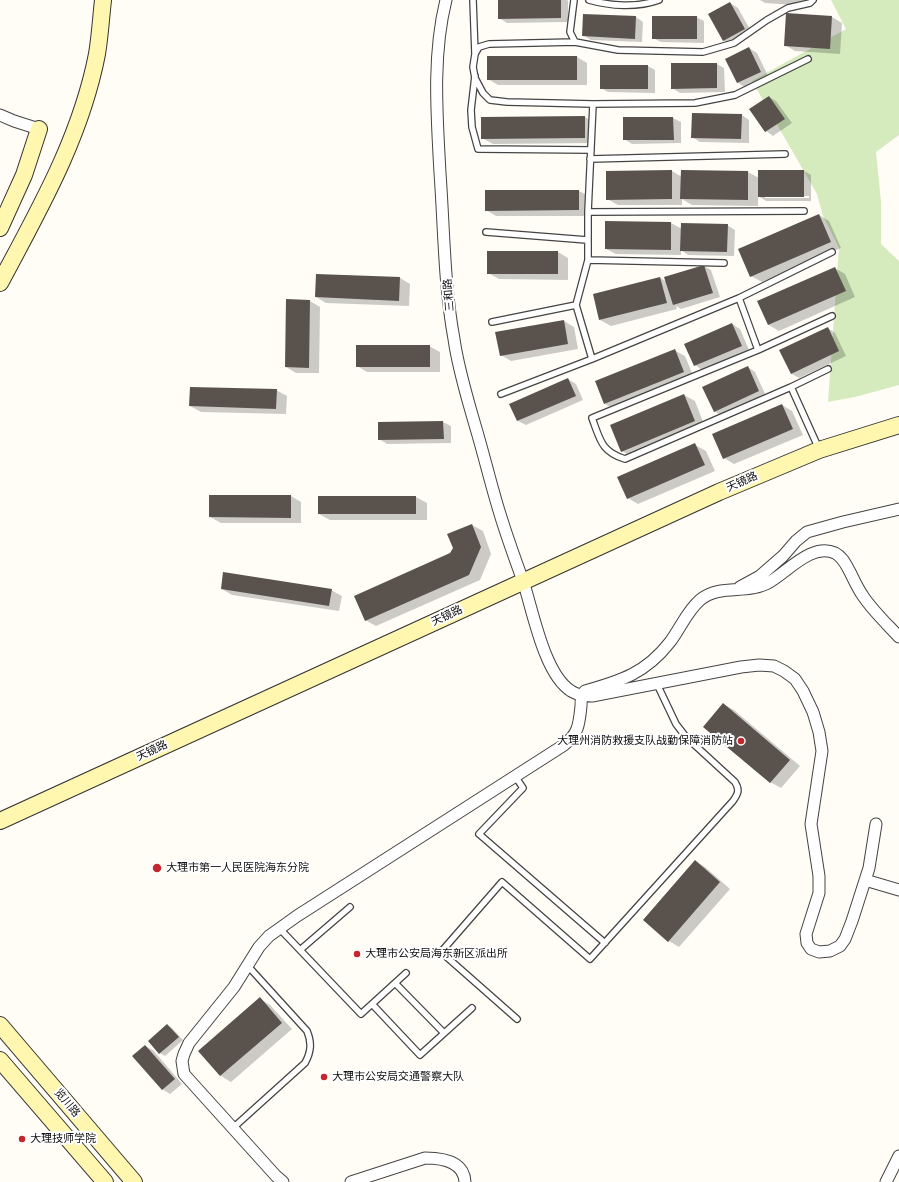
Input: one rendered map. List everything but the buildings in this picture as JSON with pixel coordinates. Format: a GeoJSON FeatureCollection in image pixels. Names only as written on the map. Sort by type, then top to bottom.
{"type":"FeatureCollection","features":[{"type":"Feature","properties":{"kind":"street"},"geometry":{"type":"LineString","coordinates":[[0,283],[53,183],[67,151],[89,85],[96,55],[103,0]]}},
{"type":"Feature","properties":{"kind":"street","name":"三和路"},"geometry":{"type":"LineString","coordinates":[[446,0],[438,52],[437,107],[448,291],[454,340],[464,385],[500,514],[523,581],[540,640],[549,663],[562,684],[572,691],[582,695]]}},
{"type":"Feature","properties":{"kind":"street"},"geometry":{"type":"LineString","coordinates":[[0,115],[39,129],[24,175],[0,228]]}},
{"type":"Feature","properties":{"kind":"street","name":"天镜路"},"geometry":{"type":"LineString","coordinates":[[0,821],[759,474],[819,450],[899,425]]}},
{"type":"Feature","properties":{"kind":"street"},"geometry":{"type":"LineString","coordinates":[[736,589],[760,576],[807,532],[899,509]]}},
{"type":"Feature","properties":{"kind":"street"},"geometry":{"type":"LineString","coordinates":[[283,1182],[184,1074],[182,1061],[189,1043],[234,987],[259,947],[269,936],[297,916],[572,739],[576,734],[582,695],[585,691],[631,676],[642,670],[651,663],[669,642],[700,600],[714,593],[760,587],[771,582],[812,553],[834,553],[841,557],[846,564],[863,596],[899,637]]}},
{"type":"Feature","properties":{"kind":"street"},"geometry":{"type":"LineString","coordinates":[[582,695],[603,695],[741,667],[759,665],[774,666],[795,679],[803,691],[813,712],[819,732],[822,751],[811,824],[819,882],[819,893],[806,934],[807,943],[811,949],[819,952],[830,951],[840,946],[845,939],[869,868],[876,824]]}},
{"type":"Feature","properties":{"kind":"street"},"geometry":{"type":"LineString","coordinates":[[865,880],[899,890]]}},
{"type":"Feature","properties":{"kind":"street","name":"览川路"},"geometry":{"type":"LineString","coordinates":[[0,1025],[134,1182]]}},
{"type":"Feature","properties":{"kind":"street","name":"览川路"},"geometry":{"type":"LineString","coordinates":[[0,1060],[105,1182]]}},
{"type":"Feature","properties":{"kind":"street"},"geometry":{"type":"LineString","coordinates":[[886,1182],[899,1156]]}},
{"type":"Feature","properties":{"kind":"street"},"geometry":{"type":"LineString","coordinates":[[351,1182],[410,1162],[425,1158],[437,1158],[447,1160],[461,1169],[465,1182]]}},
{"type":"Feature","properties":{"kind":"lane"},"geometry":{"type":"LineString","coordinates":[[473,0],[476,54]]}},
{"type":"Feature","properties":{"kind":"lane"},"geometry":{"type":"LineString","coordinates":[[574,0],[570,32],[575,42]]}},
{"type":"Feature","properties":{"kind":"lane"},"geometry":{"type":"LineString","coordinates":[[588,0],[626,5],[649,4],[659,0]]}},
{"type":"Feature","properties":{"kind":"lane"},"geometry":{"type":"LineString","coordinates":[[808,59],[735,95],[695,103],[593,104],[507,102],[490,100],[483,93],[473,67],[479,47],[489,44],[575,42],[618,50],[703,52],[734,43],[767,20],[788,8],[810,3],[813,0]]}},
{"type":"Feature","properties":{"kind":"lane"},"geometry":{"type":"LineString","coordinates":[[475,74],[471,110],[472,127],[478,149],[591,150]]}},
{"type":"Feature","properties":{"kind":"lane"},"geometry":{"type":"LineString","coordinates":[[592,359],[576,305],[588,260],[588,212],[593,104]]}},
{"type":"Feature","properties":{"kind":"lane"},"geometry":{"type":"LineString","coordinates":[[590,159],[786,154]]}},
{"type":"Feature","properties":{"kind":"lane"},"geometry":{"type":"LineString","coordinates":[[588,212],[804,211]]}},
{"type":"Feature","properties":{"kind":"lane"},"geometry":{"type":"LineString","coordinates":[[486,232],[588,240]]}},
{"type":"Feature","properties":{"kind":"lane"},"geometry":{"type":"LineString","coordinates":[[501,394],[592,359],[739,298],[832,252]]}},
{"type":"Feature","properties":{"kind":"lane"},"geometry":{"type":"LineString","coordinates":[[588,260],[724,263]]}},
{"type":"Feature","properties":{"kind":"lane"},"geometry":{"type":"LineString","coordinates":[[739,298],[758,350]]}},
{"type":"Feature","properties":{"kind":"lane"},"geometry":{"type":"LineString","coordinates":[[492,322],[576,305]]}},
{"type":"Feature","properties":{"kind":"lane"},"geometry":{"type":"LineString","coordinates":[[828,369],[791,387],[625,459],[615,456],[603,446],[592,418],[758,350],[832,316]]}},
{"type":"Feature","properties":{"kind":"lane"},"geometry":{"type":"LineString","coordinates":[[791,387],[819,450]]}},
{"type":"Feature","properties":{"kind":"lane"},"geometry":{"type":"LineString","coordinates":[[517,1019],[441,952],[502,882],[590,959],[733,801],[738,792],[735,782],[686,737],[676,724],[657,684]]}},
{"type":"Feature","properties":{"kind":"lane"},"geometry":{"type":"LineString","coordinates":[[515,776],[523,788],[479,834],[605,943]]}},
{"type":"Feature","properties":{"kind":"lane"},"geometry":{"type":"LineString","coordinates":[[300,950],[350,907]]}},
{"type":"Feature","properties":{"kind":"lane"},"geometry":{"type":"LineString","coordinates":[[280,929],[361,1014],[406,973]]}},
{"type":"Feature","properties":{"kind":"lane"},"geometry":{"type":"LineString","coordinates":[[233,1128],[305,1063],[311,1047],[307,1031],[247,965]]}},
{"type":"Feature","properties":{"kind":"lane"},"geometry":{"type":"LineString","coordinates":[[395,983],[444,1033]]}},
{"type":"Feature","properties":{"kind":"lane"},"geometry":{"type":"LineString","coordinates":[[372,1004],[420,1055],[472,1008]]}},
{"type":"Feature","properties":{"kind":"green space"},"geometry":{"type":"Polygon","coordinates":[[[831,0],[899,0],[899,135],[876,152],[881,202],[881,244],[899,261],[899,385],[855,397],[828,402],[839,248],[823,216],[817,194],[752,81],[846,29],[831,0]]]}},
{"type":"Feature","properties":{"kind":"place","name":"大理州消防救援支队战勤保障消防站"},"geometry":{"type":"Point","coordinates":[741,741]}},
{"type":"Feature","properties":{"kind":"place","name":"大理市第一人民医院海东分院"},"geometry":{"type":"Point","coordinates":[157,868]}},
{"type":"Feature","properties":{"kind":"place","name":"大理市公安局海东新区派出所"},"geometry":{"type":"Point","coordinates":[357,954]}},
{"type":"Feature","properties":{"kind":"place","name":"大理市公安局交通警察大队"},"geometry":{"type":"Point","coordinates":[324,1077]}},
{"type":"Feature","properties":{"kind":"place","name":"大理技师学院"},"geometry":{"type":"Point","coordinates":[22,1139]}}]}
